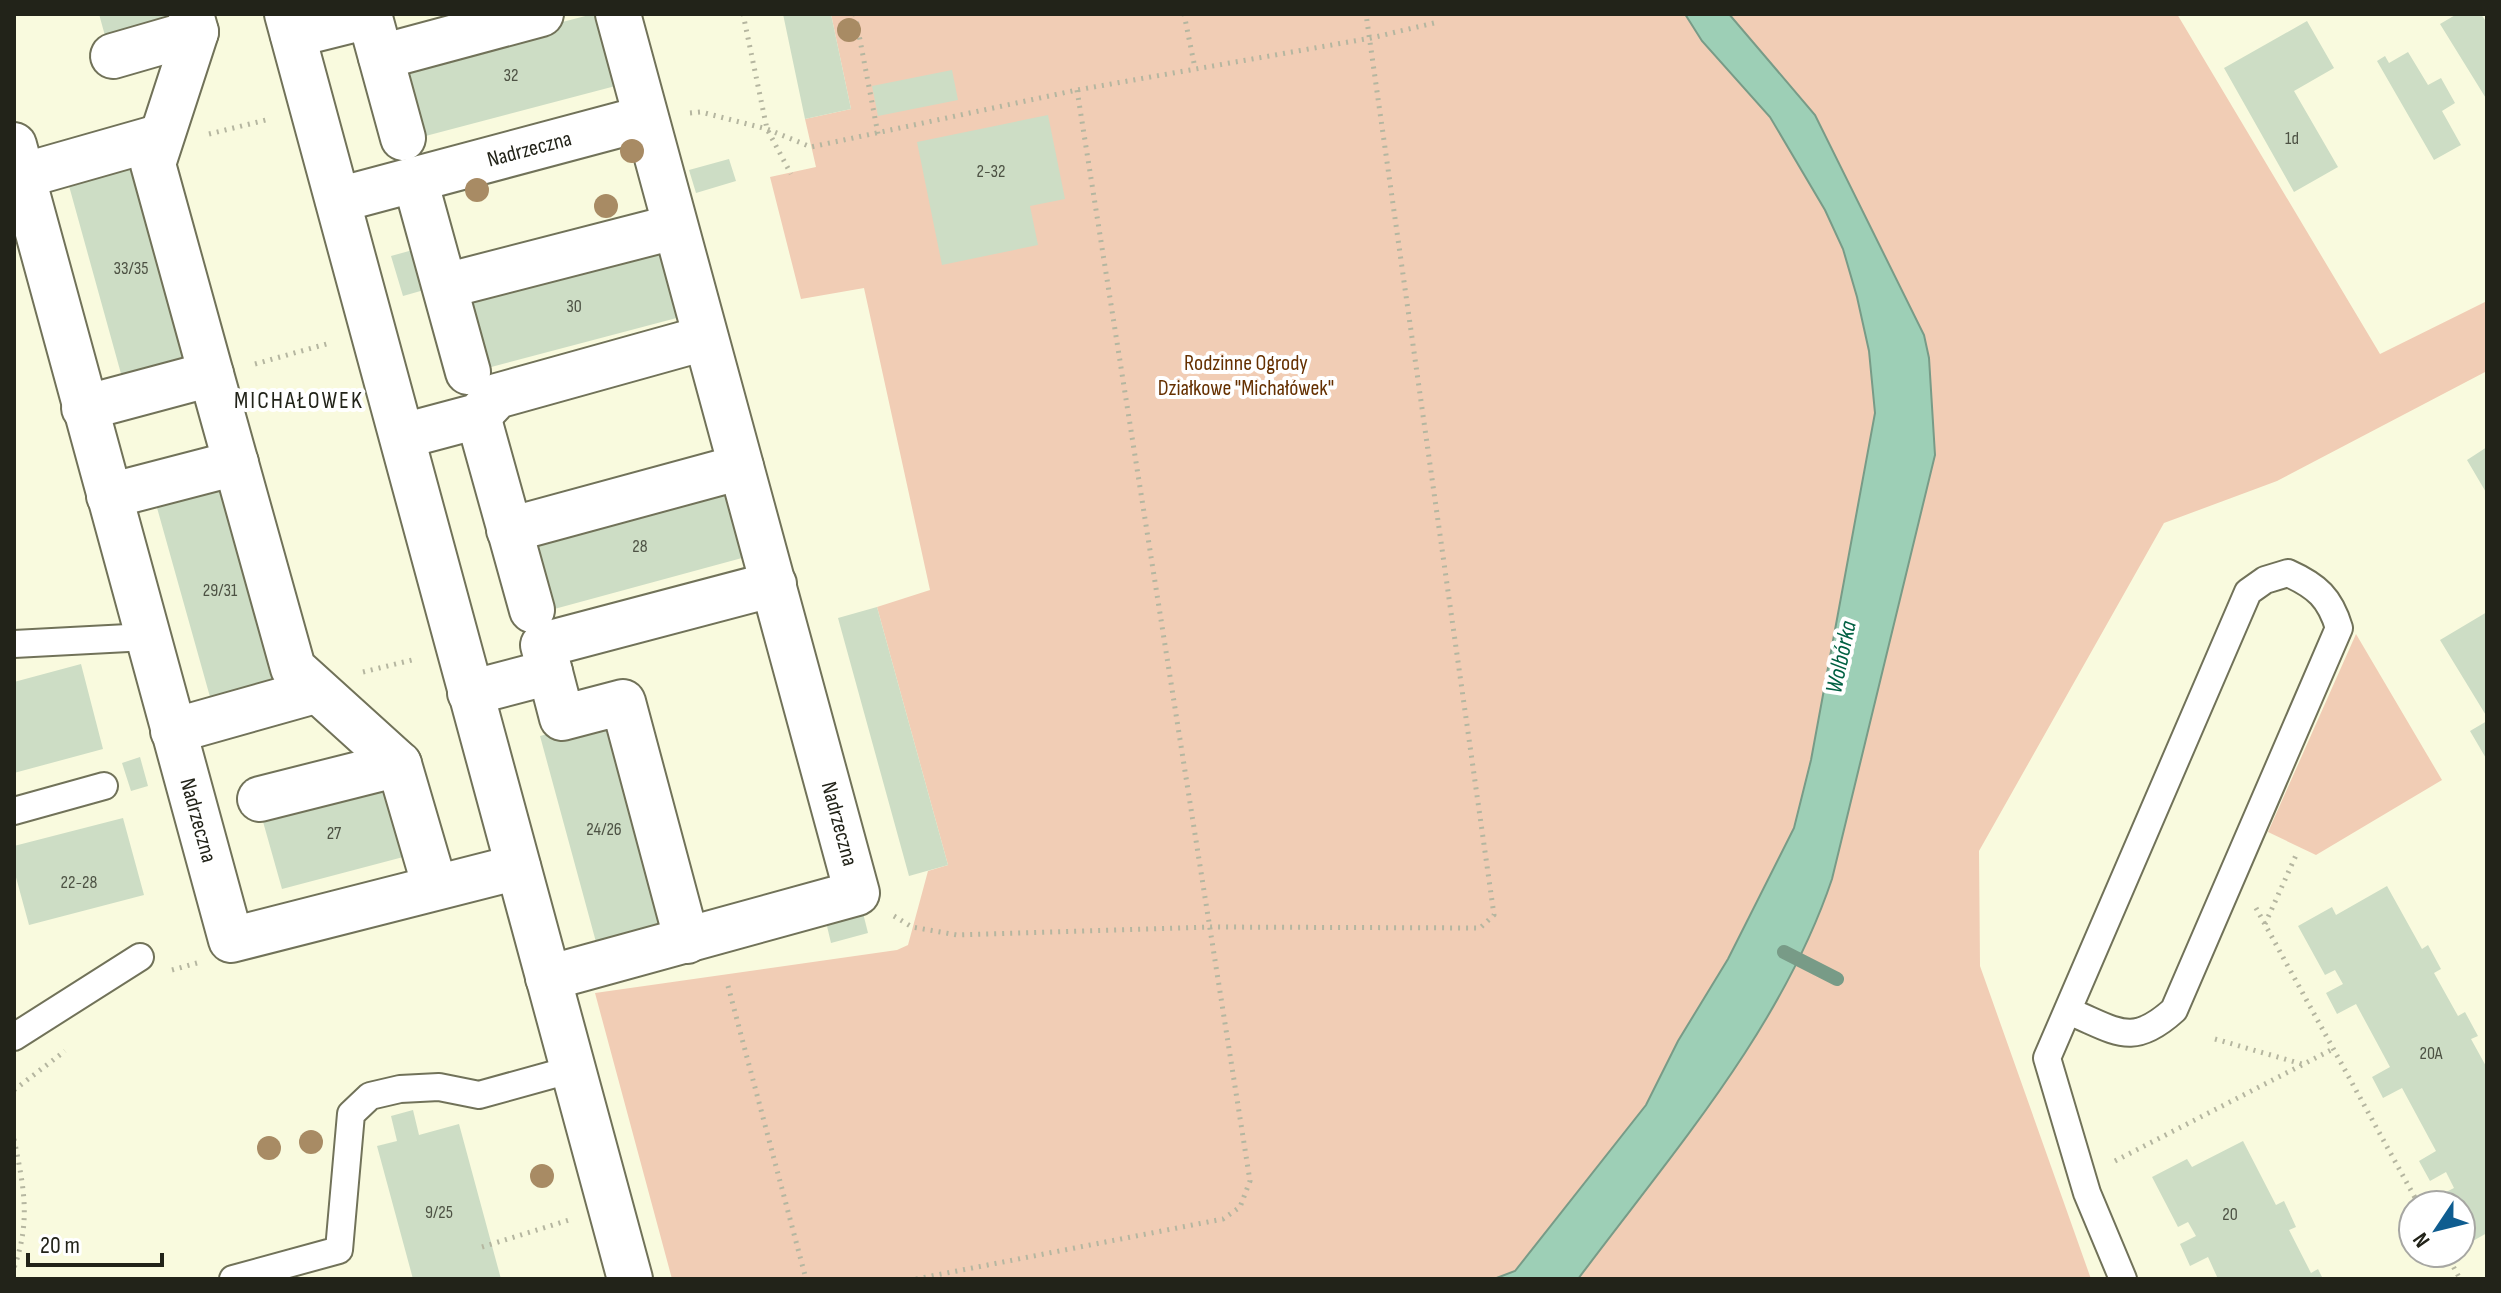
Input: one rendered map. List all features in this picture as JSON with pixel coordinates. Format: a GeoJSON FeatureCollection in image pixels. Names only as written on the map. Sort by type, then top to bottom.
{"type":"FeatureCollection","features":[{"type":"Feature","properties":{"kind":"street"},"geometry":{"type":"LineString","coordinates":[[381,57],[541,14]]}},
{"type":"Feature","properties":{"kind":"street","name":"Nadrzeczna"},"geometry":{"type":"LineString","coordinates":[[548,978],[857,893],[618,14]]}},
{"type":"Feature","properties":{"kind":"street"},"geometry":{"type":"LineString","coordinates":[[403,138],[369,15],[290,25],[630,1279]]}},
{"type":"Feature","properties":{"kind":"street"},"geometry":{"type":"LineString","coordinates":[[113,56],[194,23]]}},
{"type":"Feature","properties":{"kind":"street"},"geometry":{"type":"LineString","coordinates":[[194,23],[153,164],[293,668],[399,764],[435,887]]}},
{"type":"Feature","properties":{"kind":"street","name":"Nadrzeczna"},"geometry":{"type":"LineString","coordinates":[[338,200],[645,118]]}},
{"type":"Feature","properties":{"kind":"street","name":"Nadrzeczna"},"geometry":{"type":"LineString","coordinates":[[159,137],[18,160],[231,940],[518,867]]}},
{"type":"Feature","properties":{"kind":"street"},"geometry":{"type":"LineString","coordinates":[[415,180],[468,372]]}},
{"type":"Feature","properties":{"kind":"street"},"geometry":{"type":"LineString","coordinates":[[445,286],[674,227]]}},
{"type":"Feature","properties":{"kind":"street"},"geometry":{"type":"LineString","coordinates":[[403,436],[478,416],[497,396],[705,338]]}},
{"type":"Feature","properties":{"kind":"street"},"geometry":{"type":"LineString","coordinates":[[84,408],[211,374]]}},
{"type":"Feature","properties":{"kind":"street"},"geometry":{"type":"LineString","coordinates":[[478,416],[532,610]]}},
{"type":"Feature","properties":{"kind":"street"},"geometry":{"type":"LineString","coordinates":[[109,496],[236,463]]}},
{"type":"Feature","properties":{"kind":"street"},"geometry":{"type":"LineString","coordinates":[[509,530],[741,467]]}},
{"type":"Feature","properties":{"kind":"street"},"geometry":{"type":"LineString","coordinates":[[687,941],[623,702],[562,718],[543,645],[774,584]]}},
{"type":"Feature","properties":{"kind":"street"},"geometry":{"type":"LineString","coordinates":[[470,693],[550,672]]}},
{"type":"Feature","properties":{"kind":"street"},"geometry":{"type":"LineString","coordinates":[[173,731],[315,691]]}},
{"type":"Feature","properties":{"kind":"street"},"geometry":{"type":"LineString","coordinates":[[260,799],[399,764]]}},
{"type":"Feature","properties":{"kind":"lane"},"geometry":{"type":"LineString","coordinates":[[2068,1011],[2129,1035],[2154,1028],[2174,1010],[2339,628],[2332,604],[2312,584],[2288,573],[2265,580],[2248,592],[2047,1058],[2087,1193],[2123,1279]]}},
{"type":"Feature","properties":{"kind":"lane"},"geometry":{"type":"LineString","coordinates":[[14,644],[147,637]]}},
{"type":"Feature","properties":{"kind":"lane"},"geometry":{"type":"LineString","coordinates":[[14,811],[104,786]]}},
{"type":"Feature","properties":{"kind":"lane"},"geometry":{"type":"LineString","coordinates":[[14,1037],[140,957]]}},
{"type":"Feature","properties":{"kind":"lane"},"geometry":{"type":"LineString","coordinates":[[233,1279],[339,1250],[351,1114],[370,1096],[400,1089],[439,1087],[479,1095],[573,1069]]}},
{"type":"Feature","properties":{"kind":"path"},"geometry":{"type":"LineString","coordinates":[[743,14],[767,129],[791,174]]}},
{"type":"Feature","properties":{"kind":"path"},"geometry":{"type":"LineString","coordinates":[[855,14],[878,134]]}},
{"type":"Feature","properties":{"kind":"path"},"geometry":{"type":"LineString","coordinates":[[1184,14],[1195,68]]}},
{"type":"Feature","properties":{"kind":"path"},"geometry":{"type":"LineString","coordinates":[[912,927],[957,935],[1210,927],[1480,928],[1494,915],[1366,14]]}},
{"type":"Feature","properties":{"kind":"path"},"geometry":{"type":"LineString","coordinates":[[645,118],[701,112],[767,129],[811,147],[1077,90],[1371,38],[1434,23]]}},
{"type":"Feature","properties":{"kind":"path"},"geometry":{"type":"LineString","coordinates":[[916,1279],[1223,1219],[1240,1207],[1250,1181],[1077,90]]}},
{"type":"Feature","properties":{"kind":"path"},"geometry":{"type":"LineString","coordinates":[[159,137],[172,143],[272,119]]}},
{"type":"Feature","properties":{"kind":"path"},"geometry":{"type":"LineString","coordinates":[[211,374],[333,342]]}},
{"type":"Feature","properties":{"kind":"path"},"geometry":{"type":"LineString","coordinates":[[315,691],[321,682],[418,659]]}},
{"type":"Feature","properties":{"kind":"path"},"geometry":{"type":"LineString","coordinates":[[2265,925],[2297,853]]}},
{"type":"Feature","properties":{"kind":"path"},"geometry":{"type":"LineString","coordinates":[[2234,870],[2410,1189]]}},
{"type":"Feature","properties":{"kind":"path"},"geometry":{"type":"LineString","coordinates":[[728,986],[806,1279]]}},
{"type":"Feature","properties":{"kind":"path"},"geometry":{"type":"LineString","coordinates":[[2215,1039],[2303,1064]]}},
{"type":"Feature","properties":{"kind":"path"},"geometry":{"type":"LineString","coordinates":[[2110,1165],[2122,1155],[2333,1049]]}},
{"type":"Feature","properties":{"kind":"path"},"geometry":{"type":"LineString","coordinates":[[14,1139],[27,1202],[21,1248],[14,1268]]}},
{"type":"Feature","properties":{"kind":"path"},"geometry":{"type":"LineString","coordinates":[[482,1247],[573,1219]]}},
{"type":"Feature","properties":{"kind":"green space","name":"Rodzinne Ogrody Działkowe \"Michałówek\""},"geometry":{"type":"Polygon","coordinates":[[[831,14],[2177,14],[2380,354],[2487,301],[2487,371],[2277,481],[2164,523],[1979,851],[1980,966],[2091,1279],[672,1279],[595,993],[897,950],[908,945],[928,871],[948,865],[877,607],[930,590],[864,288],[801,299],[770,177],[816,167],[805,119],[851,109],[831,14]]]}},
{"type":"Feature","properties":{"kind":"green space"},"geometry":{"type":"Polygon","coordinates":[[[2356,634],[2442,780],[2316,855],[2268,832],[2356,634]]]}},
{"type":"Feature","properties":{"kind":"water","name":"Wolbórka"},"geometry":{"type":"Polygon","coordinates":[[[1685,14],[1729,14],[1815,115],[1924,335],[1929,358],[1935,455],[1832,879],[1784,987],[1721,1088],[1578,1279],[1494,1279],[1515,1271],[1646,1105],[1678,1041],[1728,959],[1794,828],[1811,760],[1875,413],[1869,351],[1857,297],[1843,249],[1825,210],[1770,117],[1702,41],[1685,14]]]}},
{"type":"Feature","properties":{"kind":"building"},"geometry":{"type":"Polygon","coordinates":[[[99,14],[179,14],[107,43],[99,14]]]}},
{"type":"Feature","properties":{"kind":"building"},"geometry":{"type":"Polygon","coordinates":[[[593,14],[604,14],[623,84],[418,138],[398,65],[593,14]]]}},
{"type":"Feature","properties":{"kind":"building"},"geometry":{"type":"Polygon","coordinates":[[[783,14],[831,14],[851,109],[805,119],[783,14]]]}},
{"type":"Feature","properties":{"kind":"building"},"geometry":{"type":"Polygon","coordinates":[[[2457,14],[2481,14],[2487,23],[2487,100],[2440,24],[2457,14]]]}},
{"type":"Feature","properties":{"kind":"building"},"geometry":{"type":"Polygon","coordinates":[[[2307,21],[2334,68],[2294,91],[2338,167],[2294,192],[2224,68],[2307,21]]]}},
{"type":"Feature","properties":{"kind":"building"},"geometry":{"type":"Polygon","coordinates":[[[2408,52],[2428,85],[2441,78],[2455,103],[2442,111],[2461,145],[2434,160],[2377,61],[2385,56],[2389,63],[2408,52]]]}},
{"type":"Feature","properties":{"kind":"building"},"geometry":{"type":"Polygon","coordinates":[[[952,70],[958,100],[878,116],[872,86],[952,70]]]}},
{"type":"Feature","properties":{"kind":"building"},"geometry":{"type":"Polygon","coordinates":[[[1048,115],[1065,199],[1030,206],[1038,245],[942,265],[917,142],[1048,115]]]}},
{"type":"Feature","properties":{"kind":"building"},"geometry":{"type":"Polygon","coordinates":[[[140,154],[196,361],[123,381],[66,175],[140,154]]]}},
{"type":"Feature","properties":{"kind":"building"},"geometry":{"type":"Polygon","coordinates":[[[729,159],[736,181],[696,193],[689,170],[729,159]]]}},
{"type":"Feature","properties":{"kind":"building"},"geometry":{"type":"Polygon","coordinates":[[[668,242],[688,315],[480,370],[460,298],[668,242]]]}},
{"type":"Feature","properties":{"kind":"building"},"geometry":{"type":"Polygon","coordinates":[[[420,248],[431,288],[403,296],[391,256],[420,248]]]}},
{"type":"Feature","properties":{"kind":"building"},"geometry":{"type":"Polygon","coordinates":[[[2487,447],[2487,494],[2467,460],[2487,447]]]}},
{"type":"Feature","properties":{"kind":"building"},"geometry":{"type":"Polygon","coordinates":[[[228,476],[287,683],[212,704],[154,497],[228,476]]]}},
{"type":"Feature","properties":{"kind":"building"},"geometry":{"type":"Polygon","coordinates":[[[733,481],[753,555],[547,611],[527,538],[733,481]]]}},
{"type":"Feature","properties":{"kind":"building"},"geometry":{"type":"Polygon","coordinates":[[[877,607],[948,865],[909,876],[838,618],[877,607]]]}},
{"type":"Feature","properties":{"kind":"building"},"geometry":{"type":"Polygon","coordinates":[[[2487,612],[2487,717],[2440,640],[2487,612]]]}},
{"type":"Feature","properties":{"kind":"building"},"geometry":{"type":"Polygon","coordinates":[[[81,664],[103,749],[14,773],[14,682],[81,664]]]}},
{"type":"Feature","properties":{"kind":"building"},"geometry":{"type":"Polygon","coordinates":[[[612,716],[667,923],[596,942],[540,736],[612,716]]]}},
{"type":"Feature","properties":{"kind":"building"},"geometry":{"type":"Polygon","coordinates":[[[2487,721],[2487,760],[2470,731],[2487,721]]]}},
{"type":"Feature","properties":{"kind":"building"},"geometry":{"type":"Polygon","coordinates":[[[140,757],[148,786],[131,791],[122,763],[140,757]]]}},
{"type":"Feature","properties":{"kind":"building"},"geometry":{"type":"Polygon","coordinates":[[[386,777],[407,856],[282,889],[260,811],[386,777]]]}},
{"type":"Feature","properties":{"kind":"building"},"geometry":{"type":"Polygon","coordinates":[[[123,818],[144,895],[29,925],[14,870],[14,846],[123,818]]]}},
{"type":"Feature","properties":{"kind":"building"},"geometry":{"type":"Polygon","coordinates":[[[2387,886],[2422,949],[2428,945],[2441,969],[2434,973],[2458,1016],[2465,1012],[2478,1036],[2471,1039],[2487,1068],[2487,1233],[2477,1239],[2477,1189],[2452,1189],[2446,1172],[2430,1181],[2419,1161],[2436,1151],[2402,1088],[2383,1098],[2372,1077],[2390,1067],[2356,1004],[2337,1014],[2326,993],[2343,984],[2335,970],[2325,975],[2298,926],[2332,907],[2336,915],[2387,886]]]}},
{"type":"Feature","properties":{"kind":"building"},"geometry":{"type":"Polygon","coordinates":[[[863,913],[868,933],[831,943],[826,922],[863,913]]]}},
{"type":"Feature","properties":{"kind":"building"},"geometry":{"type":"Polygon","coordinates":[[[413,1110],[419,1135],[459,1124],[501,1279],[413,1279],[377,1146],[397,1141],[391,1116],[413,1110]]]}},
{"type":"Feature","properties":{"kind":"building"},"geometry":{"type":"Polygon","coordinates":[[[2243,1141],[2276,1205],[2284,1201],[2296,1227],[2289,1230],[2311,1273],[2318,1269],[2323,1279],[2218,1279],[2208,1257],[2190,1266],[2180,1244],[2196,1236],[2188,1222],[2178,1227],[2152,1177],[2187,1159],[2192,1167],[2243,1141]]]}},
{"type":"Feature","properties":{"kind":"waterway"},"geometry":{"type":"LineString","coordinates":[[1784,952],[1837,979]]}},
{"type":"Feature","properties":{"kind":"district","name":"MICHAŁOWEK"},"geometry":{"type":"Point","coordinates":[299,400]}}]}
